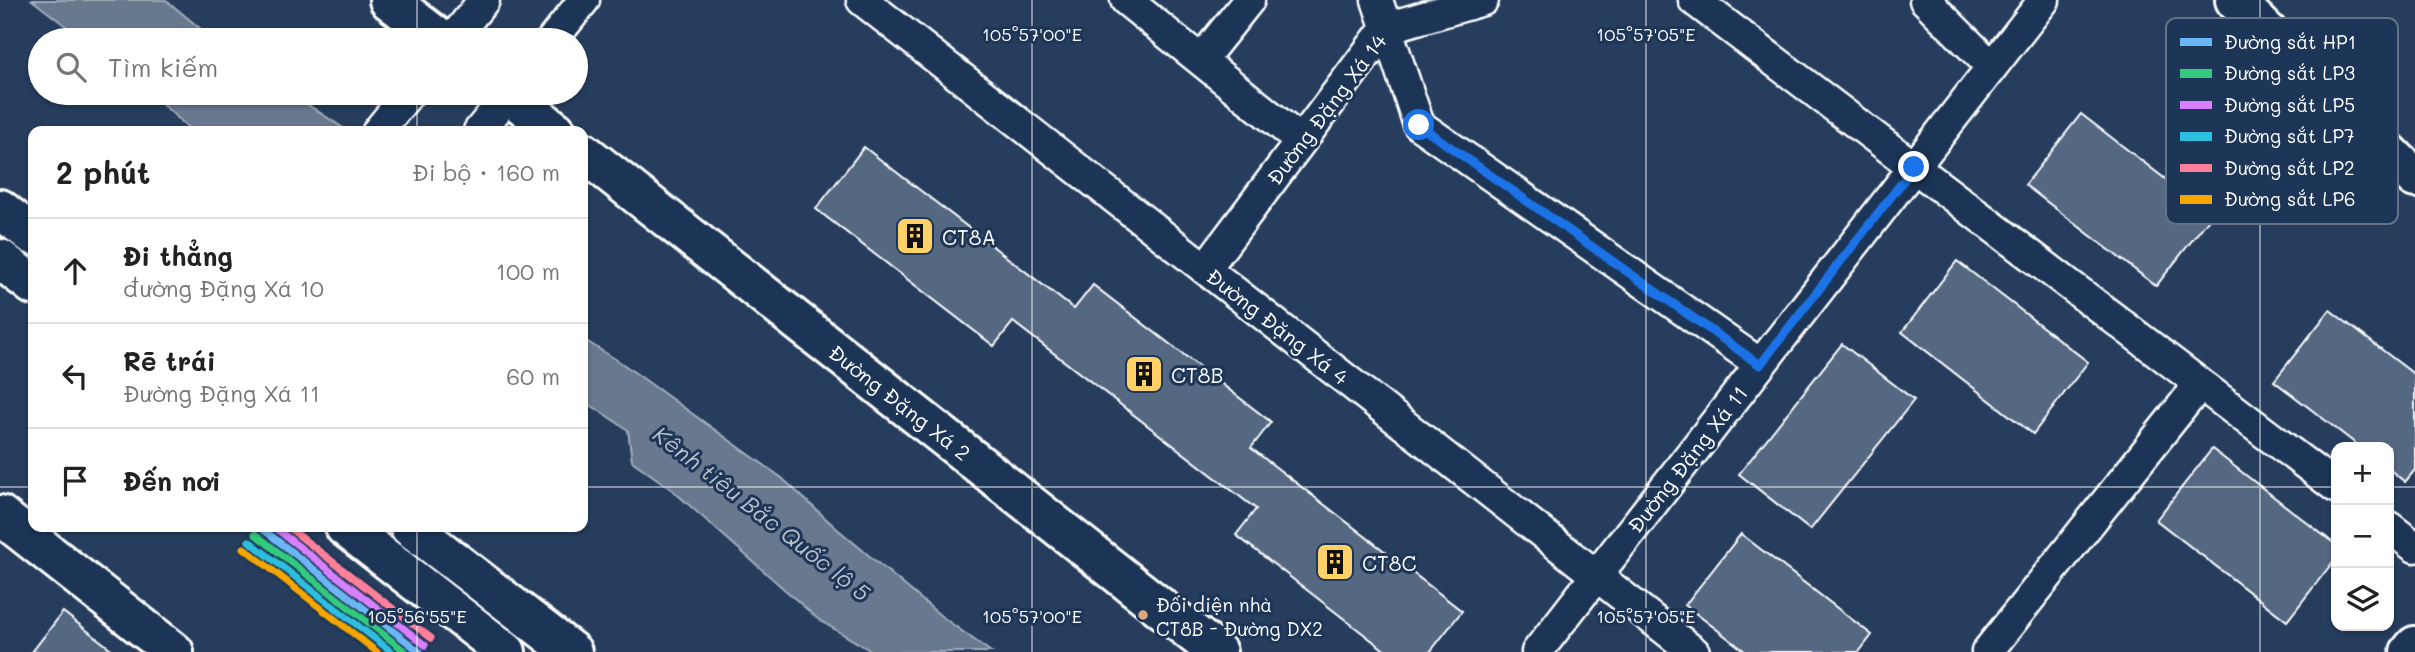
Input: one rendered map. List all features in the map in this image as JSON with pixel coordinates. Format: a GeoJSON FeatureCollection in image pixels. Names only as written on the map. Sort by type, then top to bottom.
{"type":"FeatureCollection","features":[{"type":"Feature","properties":{"kind":"main road"},"geometry":{"type":"LineString","coordinates":[[390,0],[426,28]]}},
{"type":"Feature","properties":{"kind":"main road"},"geometry":{"type":"LineString","coordinates":[[2235,0],[2253,18]]}},
{"type":"Feature","properties":{"kind":"main road"},"geometry":{"type":"LineString","coordinates":[[524,105],[550,126]]}},
{"type":"Feature","properties":{"kind":"main road","name":"Đường Đặng Xá 2"},"geometry":{"type":"LineString","coordinates":[[588,156],[1217,652]]}},
{"type":"Feature","properties":{"kind":"main road"},"geometry":{"type":"LineString","coordinates":[[2398,160],[2415,177]]}},
{"type":"Feature","properties":{"kind":"main road"},"geometry":{"type":"LineString","coordinates":[[0,209],[28,231]]}},
{"type":"Feature","properties":{"kind":"main road"},"geometry":{"type":"LineString","coordinates":[[0,259],[28,281]]}},
{"type":"Feature","properties":{"kind":"main road"},"geometry":{"type":"LineString","coordinates":[[0,515],[174,652]]}},
{"type":"Feature","properties":{"kind":"main road"},"geometry":{"type":"LineString","coordinates":[[351,532],[506,652]]}},
{"type":"Feature","properties":{"kind":"main road"},"geometry":{"type":"LineString","coordinates":[[416,532],[572,652]]}},
{"type":"Feature","properties":{"kind":"main road"},"geometry":{"type":"LineString","coordinates":[[2410,652],[2415,646]]}},
{"type":"Feature","properties":{"kind":"street"},"geometry":{"type":"LineString","coordinates":[[462,28],[484,0]]}},
{"type":"Feature","properties":{"kind":"street"},"geometry":{"type":"LineString","coordinates":[[562,28],[584,0]]}},
{"type":"Feature","properties":{"kind":"street","name":"Đường Đặng Xá 4"},"geometry":{"type":"LineString","coordinates":[[862,0],[1694,652]]}},
{"type":"Feature","properties":{"kind":"street"},"geometry":{"type":"LineString","coordinates":[[1126,0],[1301,141]]}},
{"type":"Feature","properties":{"kind":"street"},"geometry":{"type":"LineString","coordinates":[[1200,60],[1249,0]]}},
{"type":"Feature","properties":{"kind":"street","name":"Đường Đặng Xá 14"},"geometry":{"type":"LineString","coordinates":[[1205,269],[1301,141],[1382,14],[1483,0]]}},
{"type":"Feature","properties":{"kind":"street"},"geometry":{"type":"LineString","coordinates":[[1694,0],[2331,484]]}},
{"type":"Feature","properties":{"kind":"street"},"geometry":{"type":"LineString","coordinates":[[1926,0],[1992,67]]}},
{"type":"Feature","properties":{"kind":"street","name":"Đường Đặng Xá 11"},"geometry":{"type":"LineString","coordinates":[[1537,652],[2044,0]]}},
{"type":"Feature","properties":{"kind":"street"},"geometry":{"type":"LineString","coordinates":[[1382,14],[1419,125],[1760,365]]}},
{"type":"Feature","properties":{"kind":"street"},"geometry":{"type":"LineString","coordinates":[[382,126],[399,105]]}},
{"type":"Feature","properties":{"kind":"street"},"geometry":{"type":"LineString","coordinates":[[483,126],[500,105]]}},
{"type":"Feature","properties":{"kind":"street"},"geometry":{"type":"LineString","coordinates":[[1987,652],[2200,384]]}},
{"type":"Feature","properties":{"kind":"street"},"geometry":{"type":"LineString","coordinates":[[2394,531],[2415,547]]}},
{"type":"Feature","properties":{"kind":"water"},"geometry":{"type":"Polygon","coordinates":[[[32,0],[166,0],[200,28],[68,28],[32,0]]]}},
{"type":"Feature","properties":{"kind":"water"},"geometry":{"type":"Polygon","coordinates":[[[163,105],[308,105],[340,126],[186,126],[163,105]]]}},
{"type":"Feature","properties":{"kind":"water","name":"Kênh tiêu Bắc Quốc lộ 5"},"geometry":{"type":"Polygon","coordinates":[[[588,342],[782,478],[835,527],[941,616],[991,652],[873,652],[819,620],[671,489],[632,461],[628,430],[588,403],[588,342]]]}},
{"type":"Feature","properties":{"kind":"building"},"geometry":{"type":"Polygon","coordinates":[[[2081,114],[2166,180],[2166,224],[2205,224],[2156,286],[2025,185],[2081,114]]]}},
{"type":"Feature","properties":{"kind":"building"},"geometry":{"type":"Polygon","coordinates":[[[864,147],[1074,309],[1093,285],[1271,422],[1251,448],[1462,611],[1430,652],[1387,652],[1236,535],[1256,509],[1013,322],[994,346],[816,209],[864,147]]]}},
{"type":"Feature","properties":{"kind":"building"},"geometry":{"type":"Polygon","coordinates":[[[1957,261],[2088,362],[2033,434],[1902,332],[1957,261]]]}},
{"type":"Feature","properties":{"kind":"building"},"geometry":{"type":"Polygon","coordinates":[[[2330,310],[2415,375],[2415,470],[2405,482],[2394,473],[2394,442],[2353,442],[2274,381],[2330,310]]]}},
{"type":"Feature","properties":{"kind":"building"},"geometry":{"type":"Polygon","coordinates":[[[1842,344],[1914,400],[1810,530],[1739,474],[1842,344]]]}},
{"type":"Feature","properties":{"kind":"building"},"geometry":{"type":"Polygon","coordinates":[[[2212,449],[2331,541],[2331,564],[2287,621],[2156,520],[2212,449]]]}},
{"type":"Feature","properties":{"kind":"building"},"geometry":{"type":"Polygon","coordinates":[[[1741,534],[1872,635],[1859,652],[1746,652],[1685,605],[1741,534]]]}},
{"type":"Feature","properties":{"kind":"building"},"geometry":{"type":"Polygon","coordinates":[[[63,612],[115,652],[32,652],[63,612]]]}},
{"type":"Feature","properties":{"kind":"rail line","name":"HP1"},"geometry":{"type":"LineString","coordinates":[[266,532],[420,652]]}},
{"type":"Feature","properties":{"kind":"rail line","name":"LP5"},"geometry":{"type":"LineString","coordinates":[[280,532],[425,645]]}},
{"type":"Feature","properties":{"kind":"rail line","name":"LP2"},"geometry":{"type":"LineString","coordinates":[[294,532],[431,638]]}},
{"type":"Feature","properties":{"kind":"rail line","name":"LP3"},"geometry":{"type":"LineString","coordinates":[[255,534],[406,652]]}},
{"type":"Feature","properties":{"kind":"rail line","name":"LP7"},"geometry":{"type":"LineString","coordinates":[[249,541],[392,652]]}},
{"type":"Feature","properties":{"kind":"rail line","name":"LP6"},"geometry":{"type":"LineString","coordinates":[[244,548],[377,652]]}},
{"type":"Feature","properties":{"kind":"place","name":"CT8A"},"geometry":{"type":"Point","coordinates":[915,236]}},
{"type":"Feature","properties":{"kind":"place","name":"CT8B"},"geometry":{"type":"Point","coordinates":[1144,374]}},
{"type":"Feature","properties":{"kind":"place","name":"CT8C"},"geometry":{"type":"Point","coordinates":[1335,562]}},
{"type":"Feature","properties":{"kind":"place","name":"Đối diện nhà CT8B - Đường DX2"},"geometry":{"type":"Point","coordinates":[1143,615]}},
{"type":"Feature","properties":{"kind":"route"},"geometry":{"type":"LineString","coordinates":[[1419,125],[1760,365],[1914,167]]}}]}
